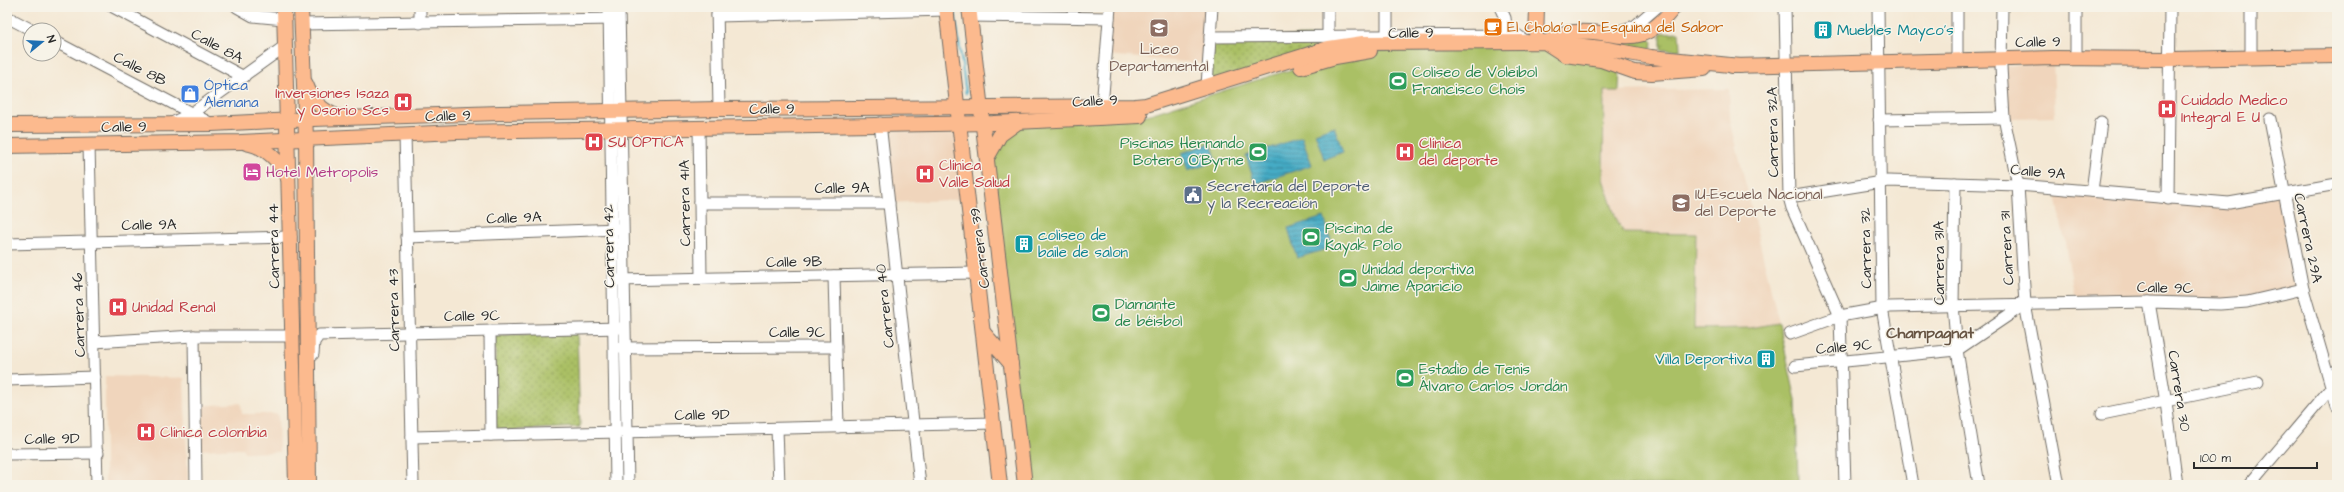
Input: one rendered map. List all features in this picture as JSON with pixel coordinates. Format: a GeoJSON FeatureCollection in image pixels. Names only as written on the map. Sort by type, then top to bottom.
{"type":"FeatureCollection","features":[{"type":"Feature","properties":{"kind":"main road"},"geometry":{"type":"LineString","coordinates":[[1538,7],[1536,42],[1566,33],[1605,33],[1626,38],[1646,34],[1664,20],[1674,7]]}},
{"type":"Feature","properties":{"kind":"main road","name":"Carrera 39"},"geometry":{"type":"LineString","coordinates":[[946,9],[1000,485]]}},
{"type":"Feature","properties":{"kind":"main road","name":"Carrera 39"},"geometry":{"type":"LineString","coordinates":[[970,12],[1025,483]]}},
{"type":"Feature","properties":{"kind":"main road","name":"Carrera 44"},"geometry":{"type":"LineString","coordinates":[[284,13],[289,139],[292,300],[291,334],[296,485]]}},
{"type":"Feature","properties":{"kind":"main road"},"geometry":{"type":"LineString","coordinates":[[304,13],[307,291],[314,333],[308,437],[309,485]]}},
{"type":"Feature","properties":{"kind":"main road","name":"Calle 9"},"geometry":{"type":"LineString","coordinates":[[7,125],[212,124],[305,119],[500,113],[719,109],[958,108],[983,116],[1021,121],[1147,115],[1292,64],[1329,48],[1363,43],[1536,42],[1602,48],[1651,57],[1740,66],[2001,59],[2169,59],[2337,56]]}},
{"type":"Feature","properties":{"kind":"main road","name":"Calle 9"},"geometry":{"type":"LineString","coordinates":[[7,146],[240,142],[457,132],[880,123],[959,123],[983,116],[1146,105],[1207,86],[1292,64]]}},
{"type":"Feature","properties":{"kind":"main road"},"geometry":{"type":"LineString","coordinates":[[304,74],[310,93],[315,102],[323,109],[341,118]]}},
{"type":"Feature","properties":{"kind":"main road"},"geometry":{"type":"LineString","coordinates":[[500,113],[528,131]]}},
{"type":"Feature","properties":{"kind":"main road"},"geometry":{"type":"LineString","coordinates":[[457,132],[483,114]]}},
{"type":"Feature","properties":{"kind":"main road"},"geometry":{"type":"LineString","coordinates":[[987,158],[1000,135],[1021,121]]}},
{"type":"Feature","properties":{"kind":"main road"},"geometry":{"type":"LineString","coordinates":[[240,142],[261,148],[271,155],[278,161],[289,180]]}},
{"type":"Feature","properties":{"kind":"main road"},"geometry":{"type":"LineString","coordinates":[[983,332],[1010,364]]}},
{"type":"Feature","properties":{"kind":"main road"},"geometry":{"type":"LineString","coordinates":[[287,485],[291,465],[291,334]]}},
{"type":"Feature","properties":{"kind":"main road"},"geometry":{"type":"LineString","coordinates":[[308,437],[313,485]]}},
{"type":"Feature","properties":{"kind":"main road"},"geometry":{"type":"LineString","coordinates":[[316,464],[319,485]]}},
{"type":"Feature","properties":{"kind":"street","name":"Calle 8A"},"geometry":{"type":"LineString","coordinates":[[113,7],[244,77]]}},
{"type":"Feature","properties":{"kind":"street"},"geometry":{"type":"LineString","coordinates":[[236,7],[254,16],[284,13]]}},
{"type":"Feature","properties":{"kind":"street"},"geometry":{"type":"LineString","coordinates":[[420,7],[420,23]]}},
{"type":"Feature","properties":{"kind":"street","name":"Carrera 42"},"geometry":{"type":"LineString","coordinates":[[608,7],[614,19]]}},
{"type":"Feature","properties":{"kind":"street","name":"Carrera 42"},"geometry":{"type":"LineString","coordinates":[[619,7],[614,19],[616,129],[618,229],[624,280],[628,485]]}},
{"type":"Feature","properties":{"kind":"street"},"geometry":{"type":"LineString","coordinates":[[1207,86],[1212,7]]}},
{"type":"Feature","properties":{"kind":"street"},"geometry":{"type":"LineString","coordinates":[[1328,7],[1328,36]]}},
{"type":"Feature","properties":{"kind":"street"},"geometry":{"type":"LineString","coordinates":[[1387,7],[1387,35]]}},
{"type":"Feature","properties":{"kind":"street"},"geometry":{"type":"LineString","coordinates":[[1500,7],[1505,18],[1507,35]]}},
{"type":"Feature","properties":{"kind":"street"},"geometry":{"type":"LineString","coordinates":[[1605,33],[1624,31],[1635,26],[1657,7]]}},
{"type":"Feature","properties":{"kind":"street","name":"Carrera 32A"},"geometry":{"type":"LineString","coordinates":[[1784,7],[1787,65],[1789,197],[1792,208],[1840,316],[1843,362],[1846,485]]}},
{"type":"Feature","properties":{"kind":"street","name":"Carrera 32"},"geometry":{"type":"LineString","coordinates":[[1878,7],[1882,308],[1913,485]]}},
{"type":"Feature","properties":{"kind":"street"},"geometry":{"type":"LineString","coordinates":[[1957,7],[1957,60]]}},
{"type":"Feature","properties":{"kind":"street","name":"Carrera 31"},"geometry":{"type":"LineString","coordinates":[[2002,7],[2001,59],[2004,118],[2018,184],[2025,304],[2059,485]]}},
{"type":"Feature","properties":{"kind":"street"},"geometry":{"type":"LineString","coordinates":[[2076,7],[2076,58]]}},
{"type":"Feature","properties":{"kind":"street"},"geometry":{"type":"LineString","coordinates":[[2168,199],[2170,7]]}},
{"type":"Feature","properties":{"kind":"street"},"geometry":{"type":"LineString","coordinates":[[2251,7],[2251,57]]}},
{"type":"Feature","properties":{"kind":"street"},"geometry":{"type":"LineString","coordinates":[[719,109],[717,12],[946,9]]}},
{"type":"Feature","properties":{"kind":"street"},"geometry":{"type":"LineString","coordinates":[[970,12],[1109,13],[1102,107]]}},
{"type":"Feature","properties":{"kind":"street"},"geometry":{"type":"LineString","coordinates":[[304,13],[420,23],[614,19]]}},
{"type":"Feature","properties":{"kind":"street"},"geometry":{"type":"LineString","coordinates":[[7,17],[22,25]]}},
{"type":"Feature","properties":{"kind":"street","name":"Calle 9"},"geometry":{"type":"LineString","coordinates":[[1210,37],[1517,35],[1536,42]]}},
{"type":"Feature","properties":{"kind":"street","name":"Calle 8B"},"geometry":{"type":"LineString","coordinates":[[62,45],[212,124]]}},
{"type":"Feature","properties":{"kind":"street"},"geometry":{"type":"LineString","coordinates":[[169,124],[192,113],[285,46]]}},
{"type":"Feature","properties":{"kind":"street"},"geometry":{"type":"LineString","coordinates":[[1879,120],[2004,118]]}},
{"type":"Feature","properties":{"kind":"street","name":"Carrera 29A"},"geometry":{"type":"LineString","coordinates":[[2270,119],[2303,289],[2334,388],[2337,406]]}},
{"type":"Feature","properties":{"kind":"street"},"geometry":{"type":"LineString","coordinates":[[2092,191],[2101,122]]}},
{"type":"Feature","properties":{"kind":"street","name":"Carrera 40"},"geometry":{"type":"LineString","coordinates":[[880,123],[920,485]]}},
{"type":"Feature","properties":{"kind":"street","name":"Carrera 41A"},"geometry":{"type":"LineString","coordinates":[[699,128],[701,278]]}},
{"type":"Feature","properties":{"kind":"street","name":"Carrera 43"},"geometry":{"type":"LineString","coordinates":[[405,134],[413,485]]}},
{"type":"Feature","properties":{"kind":"street","name":"Carrera 46"},"geometry":{"type":"LineString","coordinates":[[89,145],[98,453],[97,485]]}},
{"type":"Feature","properties":{"kind":"street","name":"Calle 9A"},"geometry":{"type":"LineString","coordinates":[[1789,197],[1880,181],[2018,184],[2168,199],[2230,203],[2284,193]]}},
{"type":"Feature","properties":{"kind":"street","name":"Carrera 31A"},"geometry":{"type":"LineString","coordinates":[[1955,183],[1953,305],[1957,350],[1978,485]]}},
{"type":"Feature","properties":{"kind":"street"},"geometry":{"type":"LineString","coordinates":[[2284,193],[2337,184]]}},
{"type":"Feature","properties":{"kind":"street","name":"Calle 9A"},"geometry":{"type":"LineString","coordinates":[[700,203],[889,203]]}},
{"type":"Feature","properties":{"kind":"street","name":"Carrera 42"},"geometry":{"type":"LineString","coordinates":[[616,485],[613,280],[618,229]]}},
{"type":"Feature","properties":{"kind":"street","name":"Calle 9A"},"geometry":{"type":"LineString","coordinates":[[407,238],[618,229]]}},
{"type":"Feature","properties":{"kind":"street","name":"Calle 9A"},"geometry":{"type":"LineString","coordinates":[[7,244],[291,237]]}},
{"type":"Feature","properties":{"kind":"street","name":"Calle 9B"},"geometry":{"type":"LineString","coordinates":[[613,280],[976,273]]}},
{"type":"Feature","properties":{"kind":"street"},"geometry":{"type":"LineString","coordinates":[[834,276],[838,427]]}},
{"type":"Feature","properties":{"kind":"street","name":"Calle 9C"},"geometry":{"type":"LineString","coordinates":[[1790,334],[1840,316],[1882,308],[1953,305],[2149,302],[2220,304],[2247,302],[2303,289]]}},
{"type":"Feature","properties":{"kind":"street","name":"Carrera 30"},"geometry":{"type":"LineString","coordinates":[[2149,302],[2166,402],[2177,485]]}},
{"type":"Feature","properties":{"kind":"street","name":"Calle 9C"},"geometry":{"type":"LineString","coordinates":[[1795,366],[1957,350],[2025,304]]}},
{"type":"Feature","properties":{"kind":"street","name":"Calle 9C"},"geometry":{"type":"LineString","coordinates":[[314,333],[409,333],[625,328]]}},
{"type":"Feature","properties":{"kind":"street"},"geometry":{"type":"LineString","coordinates":[[490,331],[491,435]]}},
{"type":"Feature","properties":{"kind":"street"},"geometry":{"type":"LineString","coordinates":[[314,333],[313,347],[316,464]]}},
{"type":"Feature","properties":{"kind":"street"},"geometry":{"type":"LineString","coordinates":[[94,342],[194,336],[291,334]]}},
{"type":"Feature","properties":{"kind":"street"},"geometry":{"type":"LineString","coordinates":[[194,336],[196,485]]}},
{"type":"Feature","properties":{"kind":"street","name":"Calle 9C"},"geometry":{"type":"LineString","coordinates":[[614,348],[836,347]]}},
{"type":"Feature","properties":{"kind":"street"},"geometry":{"type":"LineString","coordinates":[[2249,485],[2334,388],[2337,370]]}},
{"type":"Feature","properties":{"kind":"street"},"geometry":{"type":"LineString","coordinates":[[7,380],[96,377]]}},
{"type":"Feature","properties":{"kind":"street"},"geometry":{"type":"LineString","coordinates":[[2102,414],[2258,382]]}},
{"type":"Feature","properties":{"kind":"street","name":"Calle 9D"},"geometry":{"type":"LineString","coordinates":[[412,437],[994,423]]}},
{"type":"Feature","properties":{"kind":"street"},"geometry":{"type":"LineString","coordinates":[[777,428],[779,485]]}},
{"type":"Feature","properties":{"kind":"street","name":"Calle 9D"},"geometry":{"type":"LineString","coordinates":[[7,454],[98,453]]}},
{"type":"Feature","properties":{"kind":"shaded area","name":"Liceo Departamental"},"geometry":{"type":"Polygon","coordinates":[[[1110,7],[1212,7],[1208,64],[1106,55],[1110,7]]]}},
{"type":"Feature","properties":{"kind":"shaded area"},"geometry":{"type":"Polygon","coordinates":[[[2053,58],[2055,117],[2004,118],[2001,67],[2053,58]]]}},
{"type":"Feature","properties":{"kind":"shaded area","name":"IU-Escuela Nacional del Deporte"},"geometry":{"type":"Polygon","coordinates":[[[1729,89],[1730,119],[1779,323],[1750,328],[1694,329],[1696,234],[1623,233],[1616,218],[1603,179],[1604,91],[1729,89]]]}},
{"type":"Feature","properties":{"kind":"shaded area","name":"Clínica Valle Salud"},"geometry":{"type":"Polygon","coordinates":[[[880,123],[959,123],[967,199],[889,203],[880,123]]]}},
{"type":"Feature","properties":{"kind":"shaded area"},"geometry":{"type":"Polygon","coordinates":[[[2055,189],[2229,203],[2284,193],[2303,289],[2247,302],[2076,303],[2055,189]]]}},
{"type":"Feature","properties":{"kind":"shaded area","name":"Clínica colombia"},"geometry":{"type":"Polygon","coordinates":[[[105,376],[184,378],[188,485],[105,485],[105,376]]]}},
{"type":"Feature","properties":{"kind":"shaded area"},"geometry":{"type":"Polygon","coordinates":[[[241,403],[242,414],[278,414],[279,452],[244,453],[243,448],[201,450],[199,406],[241,403]]]}},
{"type":"Feature","properties":{"kind":"green space"},"geometry":{"type":"Polygon","coordinates":[[[1679,32],[1680,50],[1661,50],[1661,33],[1679,32]]]}},
{"type":"Feature","properties":{"kind":"green space"},"geometry":{"type":"Polygon","coordinates":[[[1328,36],[1329,48],[1207,86],[1210,37],[1328,36]]]}},
{"type":"Feature","properties":{"kind":"green space"},"geometry":{"type":"Polygon","coordinates":[[[1649,38],[1653,42],[1652,48],[1647,50],[1587,41],[1637,40],[1649,38]]]}},
{"type":"Feature","properties":{"kind":"green space","name":"Unidad deportiva Jaime Aparicio"},"geometry":{"type":"Polygon","coordinates":[[[1527,42],[1620,67],[1619,91],[1604,91],[1603,179],[1616,218],[1624,233],[1696,234],[1694,329],[1750,328],[1779,323],[1796,400],[1798,485],[1026,485],[992,146],[1010,127],[1147,115],[1335,57],[1364,52],[1527,42]]]}},
{"type":"Feature","properties":{"kind":"green space"},"geometry":{"type":"Polygon","coordinates":[[[577,333],[580,427],[496,431],[495,335],[577,333]]]}},
{"type":"Feature","properties":{"kind":"water"},"geometry":{"type":"Polygon","coordinates":[[[1334,126],[1343,152],[1324,159],[1315,133],[1334,126]]]}},
{"type":"Feature","properties":{"kind":"water"},"geometry":{"type":"Polygon","coordinates":[[[1302,137],[1312,165],[1255,184],[1246,156],[1302,137]]]}},
{"type":"Feature","properties":{"kind":"water"},"geometry":{"type":"Polygon","coordinates":[[[1211,143],[1217,161],[1188,171],[1182,153],[1211,143]]]}},
{"type":"Feature","properties":{"kind":"water","name":"Piscina de Kayak Polo"},"geometry":{"type":"Polygon","coordinates":[[[1324,217],[1333,247],[1297,258],[1288,228],[1324,217]]]}},
{"type":"Feature","properties":{"kind":"waterway"},"geometry":{"type":"LineString","coordinates":[[954,7],[966,93]]}},
{"type":"Feature","properties":{"kind":"place","name":"El Chola'o La Esquina del Sabor"},"geometry":{"type":"Point","coordinates":[1493,27]}},
{"type":"Feature","properties":{"kind":"place","name":"Liceo Departamental"},"geometry":{"type":"Point","coordinates":[1159,28]}},
{"type":"Feature","properties":{"kind":"place","name":"Muebles Mayco's"},"geometry":{"type":"Point","coordinates":[1823,30]}},
{"type":"Feature","properties":{"kind":"place","name":"Coliseo de Voleibol Francisco Chois"},"geometry":{"type":"Point","coordinates":[1398,81]}},
{"type":"Feature","properties":{"kind":"place","name":"Óptica Alemana"},"geometry":{"type":"Point","coordinates":[190,94]}},
{"type":"Feature","properties":{"kind":"place","name":"Inversiones Isaza y Osorio Scs"},"geometry":{"type":"Point","coordinates":[403,102]}},
{"type":"Feature","properties":{"kind":"place","name":"Cuidado Medico Integral E U"},"geometry":{"type":"Point","coordinates":[2167,109]}},
{"type":"Feature","properties":{"kind":"place","name":"SU ÓPTICA"},"geometry":{"type":"Point","coordinates":[594,142]}},
{"type":"Feature","properties":{"kind":"place","name":"Piscinas Hernando Botero O'Byrne"},"geometry":{"type":"Point","coordinates":[1258,152]}},
{"type":"Feature","properties":{"kind":"place","name":"Clínica del deporte"},"geometry":{"type":"Point","coordinates":[1405,152]}},
{"type":"Feature","properties":{"kind":"place","name":"Hotel Metropolis"},"geometry":{"type":"Point","coordinates":[252,172]}},
{"type":"Feature","properties":{"kind":"place","name":"Clínica Valle Salud"},"geometry":{"type":"Point","coordinates":[925,174]}},
{"type":"Feature","properties":{"kind":"place","name":"Secretaría del Deporte y la Recreación"},"geometry":{"type":"Point","coordinates":[1193,195]}},
{"type":"Feature","properties":{"kind":"place","name":"IU-Escuela Nacional del Deporte"},"geometry":{"type":"Point","coordinates":[1681,203]}},
{"type":"Feature","properties":{"kind":"place","name":"Piscina de Kayak Polo"},"geometry":{"type":"Point","coordinates":[1311,237]}},
{"type":"Feature","properties":{"kind":"place","name":"coliseo de baile de salon"},"geometry":{"type":"Point","coordinates":[1024,244]}},
{"type":"Feature","properties":{"kind":"place","name":"Unidad deportiva Jaime Aparicio"},"geometry":{"type":"Point","coordinates":[1348,278]}},
{"type":"Feature","properties":{"kind":"place","name":"Unidad Renal"},"geometry":{"type":"Point","coordinates":[118,307]}},
{"type":"Feature","properties":{"kind":"place","name":"Diamante de béisbol"},"geometry":{"type":"Point","coordinates":[1101,313]}},
{"type":"Feature","properties":{"kind":"place","name":"Villa Deportiva"},"geometry":{"type":"Point","coordinates":[1766,359]}},
{"type":"Feature","properties":{"kind":"place","name":"Estadio de Tenis Álvaro Carlos Jordán"},"geometry":{"type":"Point","coordinates":[1405,378]}},
{"type":"Feature","properties":{"kind":"place","name":"Clínica colombia"},"geometry":{"type":"Point","coordinates":[146,432]}},
{"type":"Feature","properties":{"kind":"district","name":"Champagnat"},"geometry":{"type":"Point","coordinates":[1930,333]}}]}
